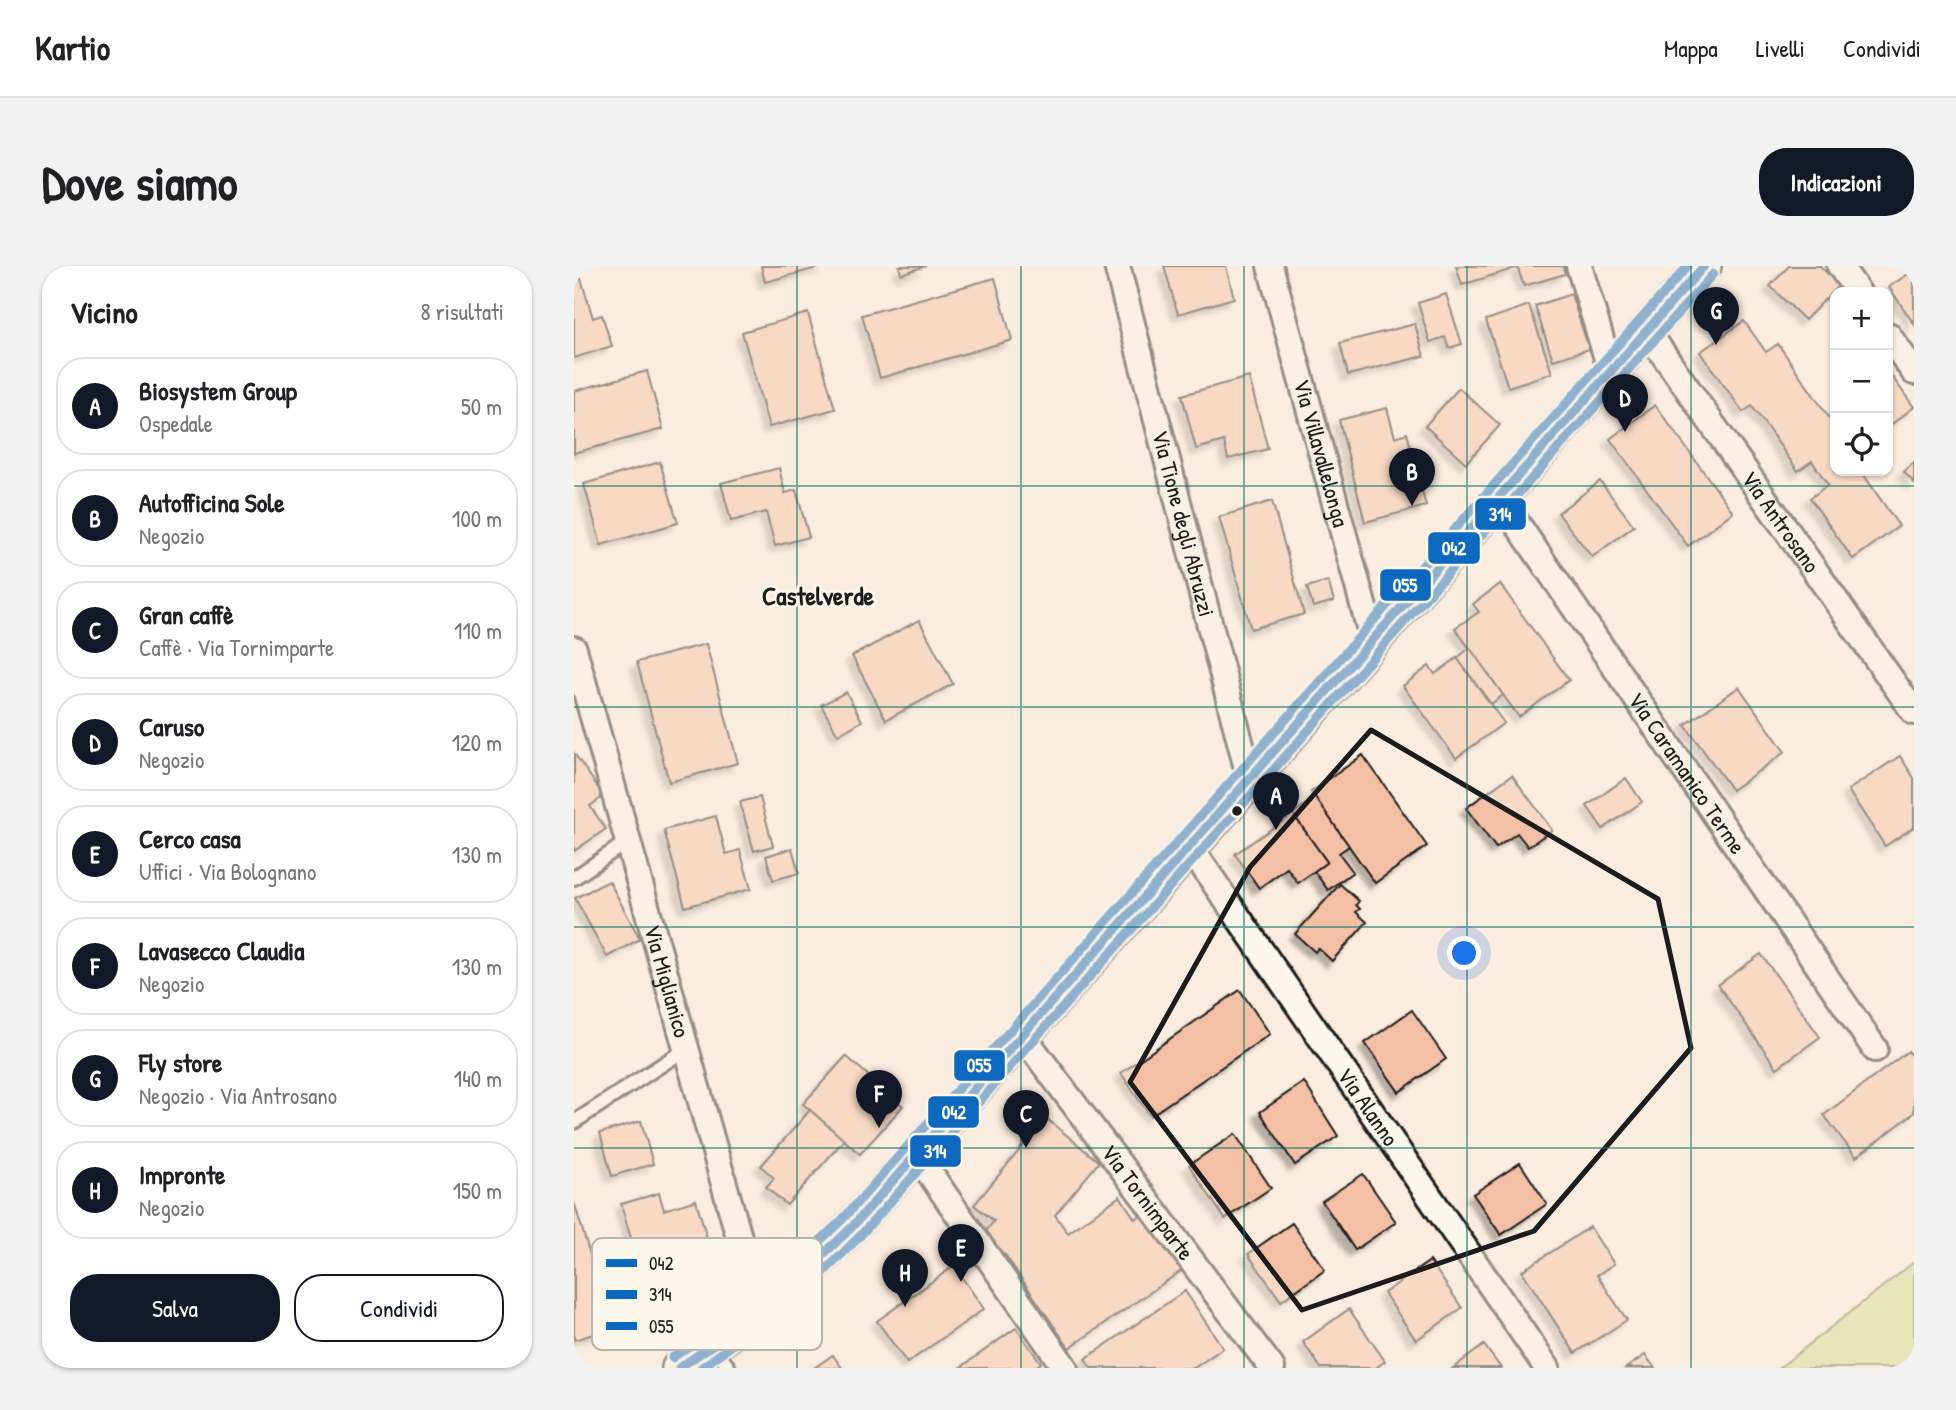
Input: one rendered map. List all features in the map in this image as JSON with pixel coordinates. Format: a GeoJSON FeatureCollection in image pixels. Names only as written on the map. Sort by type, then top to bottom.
{"type":"FeatureCollection","features":[{"type":"Feature","properties":{"kind":"street","name":"Via Tione degli Abruzzi"},"geometry":{"type":"LineString","coordinates":[[1117,266],[1250,780]]}},
{"type":"Feature","properties":{"kind":"street","name":"Via Villavallelonga"},"geometry":{"type":"LineString","coordinates":[[1270,266],[1373,641]]}},
{"type":"Feature","properties":{"kind":"street"},"geometry":{"type":"LineString","coordinates":[[1579,266],[1611,372]]}},
{"type":"Feature","properties":{"kind":"street"},"geometry":{"type":"LineString","coordinates":[[822,1257],[1023,1036],[1704,266]]}},
{"type":"Feature","properties":{"kind":"street"},"geometry":{"type":"LineString","coordinates":[[1840,266],[1855,287]]}},
{"type":"Feature","properties":{"kind":"street","name":"Via Antrosano"},"geometry":{"type":"LineString","coordinates":[[1647,331],[1914,712]]}},
{"type":"Feature","properties":{"kind":"street"},"geometry":{"type":"LineString","coordinates":[[1893,342],[1914,372]]}},
{"type":"Feature","properties":{"kind":"street","name":"Via Caramanico Terme"},"geometry":{"type":"LineString","coordinates":[[1499,497],[1875,1049]]}},
{"type":"Feature","properties":{"kind":"street","name":"Via Miglianico"},"geometry":{"type":"LineString","coordinates":[[574,649],[739,1238]]}},
{"type":"Feature","properties":{"kind":"street","name":"Via Alanno"},"geometry":{"type":"LineString","coordinates":[[1190,847],[1547,1368]]}},
{"type":"Feature","properties":{"kind":"street","name":"Via Tornimparte"},"geometry":{"type":"LineString","coordinates":[[1023,1036],[1272,1368]]}},
{"type":"Feature","properties":{"kind":"street"},"geometry":{"type":"LineString","coordinates":[[917,1155],[1065,1368]]}},
{"type":"Feature","properties":{"kind":"street"},"geometry":{"type":"LineString","coordinates":[[679,1368],[721,1357]]}},
{"type":"Feature","properties":{"kind":"lane"},"geometry":{"type":"LineString","coordinates":[[574,878],[628,841]]}},
{"type":"Feature","properties":{"kind":"lane"},"geometry":{"type":"LineString","coordinates":[[574,1122],[686,1049]]}},
{"type":"Feature","properties":{"kind":"highlighted area"},"geometry":{"type":"Polygon","coordinates":[[[1371,730],[1658,899],[1691,1048],[1534,1231],[1302,1310],[1130,1082],[1250,867],[1371,730]]]}},
{"type":"Feature","properties":{"kind":"green space"},"geometry":{"type":"Polygon","coordinates":[[[1914,1262],[1914,1368],[1779,1368],[1914,1262]]]}},
{"type":"Feature","properties":{"kind":"building"},"geometry":{"type":"Polygon","coordinates":[[[574,266],[577,266],[593,318],[602,315],[612,346],[574,358],[574,266]]]}},
{"type":"Feature","properties":{"kind":"building"},"geometry":{"type":"Polygon","coordinates":[[[761,266],[825,266],[765,282],[761,266]]]}},
{"type":"Feature","properties":{"kind":"building"},"geometry":{"type":"Polygon","coordinates":[[[899,266],[926,266],[901,274],[899,266]]]}},
{"type":"Feature","properties":{"kind":"building"},"geometry":{"type":"Polygon","coordinates":[[[1164,266],[1226,266],[1234,298],[1178,314],[1164,266]]]}},
{"type":"Feature","properties":{"kind":"building"},"geometry":{"type":"Polygon","coordinates":[[[1456,266],[1515,266],[1516,268],[1462,285],[1456,266]]]}},
{"type":"Feature","properties":{"kind":"building"},"geometry":{"type":"Polygon","coordinates":[[[1517,266],[1563,266],[1565,274],[1524,286],[1517,266]]]}},
{"type":"Feature","properties":{"kind":"building"},"geometry":{"type":"Polygon","coordinates":[[[1789,266],[1820,266],[1839,285],[1830,287],[1830,294],[1805,320],[1770,286],[1789,266]]]}},
{"type":"Feature","properties":{"kind":"building"},"geometry":{"type":"Polygon","coordinates":[[[1914,270],[1914,324],[1893,293],[1893,287],[1889,287],[1914,270]]]}},
{"type":"Feature","properties":{"kind":"building"},"geometry":{"type":"Polygon","coordinates":[[[995,278],[1012,340],[880,378],[862,315],[995,278]]]}},
{"type":"Feature","properties":{"kind":"building"},"geometry":{"type":"Polygon","coordinates":[[[1446,294],[1462,344],[1449,348],[1445,337],[1430,342],[1418,303],[1446,294]]]}},
{"type":"Feature","properties":{"kind":"building"},"geometry":{"type":"Polygon","coordinates":[[[1571,294],[1589,349],[1553,360],[1535,306],[1571,294]]]}},
{"type":"Feature","properties":{"kind":"building"},"geometry":{"type":"Polygon","coordinates":[[[1529,305],[1552,373],[1508,387],[1486,320],[1529,305]]]}},
{"type":"Feature","properties":{"kind":"building"},"geometry":{"type":"Polygon","coordinates":[[[808,313],[835,409],[769,427],[742,332],[808,313]]]}},
{"type":"Feature","properties":{"kind":"building"},"geometry":{"type":"Polygon","coordinates":[[[1744,321],[1766,352],[1778,344],[1830,419],[1830,476],[1864,476],[1899,526],[1853,559],[1810,498],[1828,485],[1812,461],[1798,471],[1752,406],[1743,412],[1700,352],[1744,321]]]}},
{"type":"Feature","properties":{"kind":"building"},"geometry":{"type":"Polygon","coordinates":[[[1415,324],[1424,356],[1348,375],[1340,343],[1415,324]]]}},
{"type":"Feature","properties":{"kind":"building"},"geometry":{"type":"Polygon","coordinates":[[[647,371],[663,429],[574,453],[574,391],[647,371]]]}},
{"type":"Feature","properties":{"kind":"building"},"geometry":{"type":"Polygon","coordinates":[[[1249,377],[1268,449],[1228,459],[1224,441],[1196,449],[1182,395],[1249,377]]]}},
{"type":"Feature","properties":{"kind":"building"},"geometry":{"type":"Polygon","coordinates":[[[1893,378],[1914,407],[1893,423],[1893,378]]]}},
{"type":"Feature","properties":{"kind":"building"},"geometry":{"type":"Polygon","coordinates":[[[1459,388],[1500,425],[1466,463],[1425,426],[1459,388]]]}},
{"type":"Feature","properties":{"kind":"building"},"geometry":{"type":"Polygon","coordinates":[[[1655,405],[1733,512],[1688,546],[1610,439],[1655,405]]]}},
{"type":"Feature","properties":{"kind":"building"},"geometry":{"type":"Polygon","coordinates":[[[1387,408],[1395,437],[1407,433],[1426,506],[1365,522],[1339,420],[1387,408]]]}},
{"type":"Feature","properties":{"kind":"building"},"geometry":{"type":"Polygon","coordinates":[[[660,462],[678,523],[601,545],[584,484],[660,462]]]}},
{"type":"Feature","properties":{"kind":"building"},"geometry":{"type":"Polygon","coordinates":[[[1914,462],[1914,483],[1904,472],[1914,462]]]}},
{"type":"Feature","properties":{"kind":"building"},"geometry":{"type":"Polygon","coordinates":[[[779,468],[785,493],[796,490],[809,537],[775,546],[766,512],[731,521],[721,483],[779,468]]]}},
{"type":"Feature","properties":{"kind":"building"},"geometry":{"type":"Polygon","coordinates":[[[1600,481],[1634,526],[1592,557],[1558,513],[1600,481]]]}},
{"type":"Feature","properties":{"kind":"building"},"geometry":{"type":"Polygon","coordinates":[[[1272,501],[1304,614],[1251,629],[1219,517],[1272,501]]]}},
{"type":"Feature","properties":{"kind":"building"},"geometry":{"type":"Polygon","coordinates":[[[1328,581],[1334,601],[1313,607],[1307,587],[1328,581]]]}},
{"type":"Feature","properties":{"kind":"building"},"geometry":{"type":"Polygon","coordinates":[[[1500,584],[1569,680],[1519,717],[1455,628],[1479,612],[1473,604],[1500,584]]]}},
{"type":"Feature","properties":{"kind":"building"},"geometry":{"type":"Polygon","coordinates":[[[919,620],[953,684],[886,720],[852,656],[919,620]]]}},
{"type":"Feature","properties":{"kind":"building"},"geometry":{"type":"Polygon","coordinates":[[[706,644],[738,763],[669,782],[637,662],[706,644]]]}},
{"type":"Feature","properties":{"kind":"building"},"geometry":{"type":"Polygon","coordinates":[[[1470,648],[1503,695],[1491,704],[1457,658],[1470,648]]]}},
{"type":"Feature","properties":{"kind":"building"},"geometry":{"type":"Polygon","coordinates":[[[1457,658],[1504,723],[1456,758],[1403,686],[1429,666],[1435,674],[1457,658]]]}},
{"type":"Feature","properties":{"kind":"building"},"geometry":{"type":"Polygon","coordinates":[[[1739,687],[1785,752],[1732,790],[1685,725],[1739,687]]]}},
{"type":"Feature","properties":{"kind":"building"},"geometry":{"type":"Polygon","coordinates":[[[846,692],[862,721],[838,735],[821,705],[846,692]]]}},
{"type":"Feature","properties":{"kind":"building"},"geometry":{"type":"Polygon","coordinates":[[[574,753],[604,796],[590,806],[606,829],[574,851],[574,753]]]}},
{"type":"Feature","properties":{"kind":"building"},"geometry":{"type":"Polygon","coordinates":[[[1363,755],[1427,846],[1375,883],[1311,792],[1363,755]]]}},
{"type":"Feature","properties":{"kind":"building"},"geometry":{"type":"Polygon","coordinates":[[[1900,756],[1914,778],[1914,827],[1885,846],[1848,790],[1900,756]]]}},
{"type":"Feature","properties":{"kind":"building"},"geometry":{"type":"Polygon","coordinates":[[[1512,775],[1552,830],[1528,847],[1517,833],[1496,848],[1466,808],[1512,775]]]}},
{"type":"Feature","properties":{"kind":"building"},"geometry":{"type":"Polygon","coordinates":[[[1626,778],[1642,802],[1603,829],[1587,806],[1626,778]]]}},
{"type":"Feature","properties":{"kind":"building"},"geometry":{"type":"Polygon","coordinates":[[[760,797],[773,846],[754,851],[740,802],[760,797]]]}},
{"type":"Feature","properties":{"kind":"building"},"geometry":{"type":"Polygon","coordinates":[[[1315,797],[1349,846],[1339,853],[1353,872],[1328,890],[1314,871],[1327,862],[1293,814],[1315,797]]]}},
{"type":"Feature","properties":{"kind":"building"},"geometry":{"type":"Polygon","coordinates":[[[1293,814],[1327,862],[1298,883],[1287,868],[1259,888],[1235,854],[1293,814]]]}},
{"type":"Feature","properties":{"kind":"building"},"geometry":{"type":"Polygon","coordinates":[[[716,816],[726,854],[740,850],[751,889],[685,907],[664,830],[716,816]]]}},
{"type":"Feature","properties":{"kind":"building"},"geometry":{"type":"Polygon","coordinates":[[[792,848],[799,873],[773,880],[766,856],[792,848]]]}},
{"type":"Feature","properties":{"kind":"building"},"geometry":{"type":"Polygon","coordinates":[[[609,881],[640,939],[607,957],[575,898],[609,881]]]}},
{"type":"Feature","properties":{"kind":"building"},"geometry":{"type":"Polygon","coordinates":[[[1340,884],[1359,901],[1356,905],[1360,909],[1356,912],[1367,922],[1332,961],[1318,948],[1315,952],[1295,934],[1340,884]]]}},
{"type":"Feature","properties":{"kind":"building"},"geometry":{"type":"Polygon","coordinates":[[[1761,954],[1820,1037],[1777,1068],[1718,985],[1761,954]]]}},
{"type":"Feature","properties":{"kind":"building"},"geometry":{"type":"Polygon","coordinates":[[[1240,990],[1270,1034],[1150,1116],[1121,1073],[1240,990]]]}},
{"type":"Feature","properties":{"kind":"building"},"geometry":{"type":"Polygon","coordinates":[[[1412,1010],[1446,1059],[1399,1092],[1365,1043],[1412,1010]]]}},
{"type":"Feature","properties":{"kind":"building"},"geometry":{"type":"Polygon","coordinates":[[[1908,1051],[1914,1058],[1914,1113],[1856,1157],[1824,1115],[1908,1051]]]}},
{"type":"Feature","properties":{"kind":"building"},"geometry":{"type":"Polygon","coordinates":[[[846,1056],[903,1106],[860,1154],[803,1104],[846,1056]]]}},
{"type":"Feature","properties":{"kind":"building"},"geometry":{"type":"Polygon","coordinates":[[[1304,1082],[1338,1136],[1295,1165],[1260,1112],[1304,1082]]]}},
{"type":"Feature","properties":{"kind":"building"},"geometry":{"type":"Polygon","coordinates":[[[810,1110],[844,1140],[787,1205],[766,1187],[774,1178],[761,1166],[810,1110]]]}},
{"type":"Feature","properties":{"kind":"building"},"geometry":{"type":"Polygon","coordinates":[[[1046,1118],[1099,1162],[1055,1215],[1068,1233],[1120,1196],[1135,1219],[1144,1213],[1184,1269],[1069,1348],[1006,1256],[982,1236],[994,1221],[974,1205],[1046,1118]]]}},
{"type":"Feature","properties":{"kind":"building"},"geometry":{"type":"Polygon","coordinates":[[[641,1121],[653,1164],[612,1176],[600,1133],[641,1121]]]}},
{"type":"Feature","properties":{"kind":"building"},"geometry":{"type":"Polygon","coordinates":[[[1235,1134],[1271,1188],[1225,1219],[1189,1165],[1235,1134]]]}},
{"type":"Feature","properties":{"kind":"building"},"geometry":{"type":"Polygon","coordinates":[[[1520,1163],[1547,1204],[1501,1235],[1473,1194],[1520,1163]]]}},
{"type":"Feature","properties":{"kind":"building"},"geometry":{"type":"Polygon","coordinates":[[[1363,1174],[1396,1222],[1355,1250],[1322,1201],[1363,1174]]]}},
{"type":"Feature","properties":{"kind":"building"},"geometry":{"type":"Polygon","coordinates":[[[659,1193],[664,1210],[696,1200],[707,1238],[631,1238],[621,1204],[659,1193]]]}},
{"type":"Feature","properties":{"kind":"building"},"geometry":{"type":"Polygon","coordinates":[[[574,1202],[592,1258],[592,1334],[574,1340],[574,1202]]]}},
{"type":"Feature","properties":{"kind":"building"},"geometry":{"type":"Polygon","coordinates":[[[1292,1223],[1325,1270],[1281,1301],[1248,1254],[1292,1223]]]}},
{"type":"Feature","properties":{"kind":"building"},"geometry":{"type":"Polygon","coordinates":[[[1590,1227],[1614,1264],[1597,1275],[1627,1320],[1575,1353],[1522,1271],[1590,1227]]]}},
{"type":"Feature","properties":{"kind":"building"},"geometry":{"type":"Polygon","coordinates":[[[1430,1261],[1462,1308],[1416,1340],[1384,1293],[1430,1261]]]}},
{"type":"Feature","properties":{"kind":"building"},"geometry":{"type":"Polygon","coordinates":[[[954,1266],[984,1309],[907,1363],[877,1321],[954,1266]]]}},
{"type":"Feature","properties":{"kind":"building"},"geometry":{"type":"Polygon","coordinates":[[[1185,1291],[1223,1348],[1194,1368],[1091,1368],[1085,1359],[1185,1291]]]}},
{"type":"Feature","properties":{"kind":"building"},"geometry":{"type":"Polygon","coordinates":[[[1349,1309],[1385,1361],[1376,1368],[1321,1368],[1303,1342],[1349,1309]]]}},
{"type":"Feature","properties":{"kind":"building"},"geometry":{"type":"Polygon","coordinates":[[[1016,1328],[1041,1363],[1034,1368],[960,1368],[1016,1328]]]}},
{"type":"Feature","properties":{"kind":"building"},"geometry":{"type":"Polygon","coordinates":[[[1484,1345],[1501,1368],[1453,1368],[1484,1345]]]}},
{"type":"Feature","properties":{"kind":"building"},"geometry":{"type":"Polygon","coordinates":[[[833,1355],[842,1368],[814,1368],[833,1355]]]}},
{"type":"Feature","properties":{"kind":"building"},"geometry":{"type":"Polygon","coordinates":[[[1645,1355],[1655,1368],[1626,1368],[1645,1355]]]}},
{"type":"Feature","properties":{"kind":"transit line","name":"055"},"geometry":{"type":"LineString","coordinates":[[822,1239],[842,1220],[1688,266]]}},
{"type":"Feature","properties":{"kind":"transit line","name":"042"},"geometry":{"type":"LineString","coordinates":[[822,1256],[851,1228],[1704,266]]}},
{"type":"Feature","properties":{"kind":"transit line","name":"314"},"geometry":{"type":"LineString","coordinates":[[822,1274],[860,1236],[1713,274]]}},
{"type":"Feature","properties":{"kind":"transit line","name":"055"},"geometry":{"type":"LineString","coordinates":[[672,1358],[683,1350]]}},
{"type":"Feature","properties":{"kind":"transit line","name":"042"},"geometry":{"type":"LineString","coordinates":[[679,1368],[705,1350]]}},
{"type":"Feature","properties":{"kind":"transit line","name":"314"},"geometry":{"type":"LineString","coordinates":[[701,1368],[726,1350]]}},
{"type":"Feature","properties":{"kind":"place","name":"Fly store"},"geometry":{"type":"Point","coordinates":[1716,345]}},
{"type":"Feature","properties":{"kind":"place","name":"Caruso"},"geometry":{"type":"Point","coordinates":[1625,432]}},
{"type":"Feature","properties":{"kind":"place","name":"Autofficina Sole"},"geometry":{"type":"Point","coordinates":[1412,506]}},
{"type":"Feature","properties":{"kind":"place","name":"Biosystem Group"},"geometry":{"type":"Point","coordinates":[1276,830]}},
{"type":"Feature","properties":{"kind":"place","name":"Lavasecco Claudia"},"geometry":{"type":"Point","coordinates":[879,1128]}},
{"type":"Feature","properties":{"kind":"place","name":"Gran caffè"},"geometry":{"type":"Point","coordinates":[1026,1148]}},
{"type":"Feature","properties":{"kind":"place","name":"Cerco casa"},"geometry":{"type":"Point","coordinates":[961,1282]}},
{"type":"Feature","properties":{"kind":"place","name":"Impronte"},"geometry":{"type":"Point","coordinates":[905,1307]}},
{"type":"Feature","properties":{"kind":"district","name":"Castelverde"},"geometry":{"type":"Point","coordinates":[818,596]}}]}
